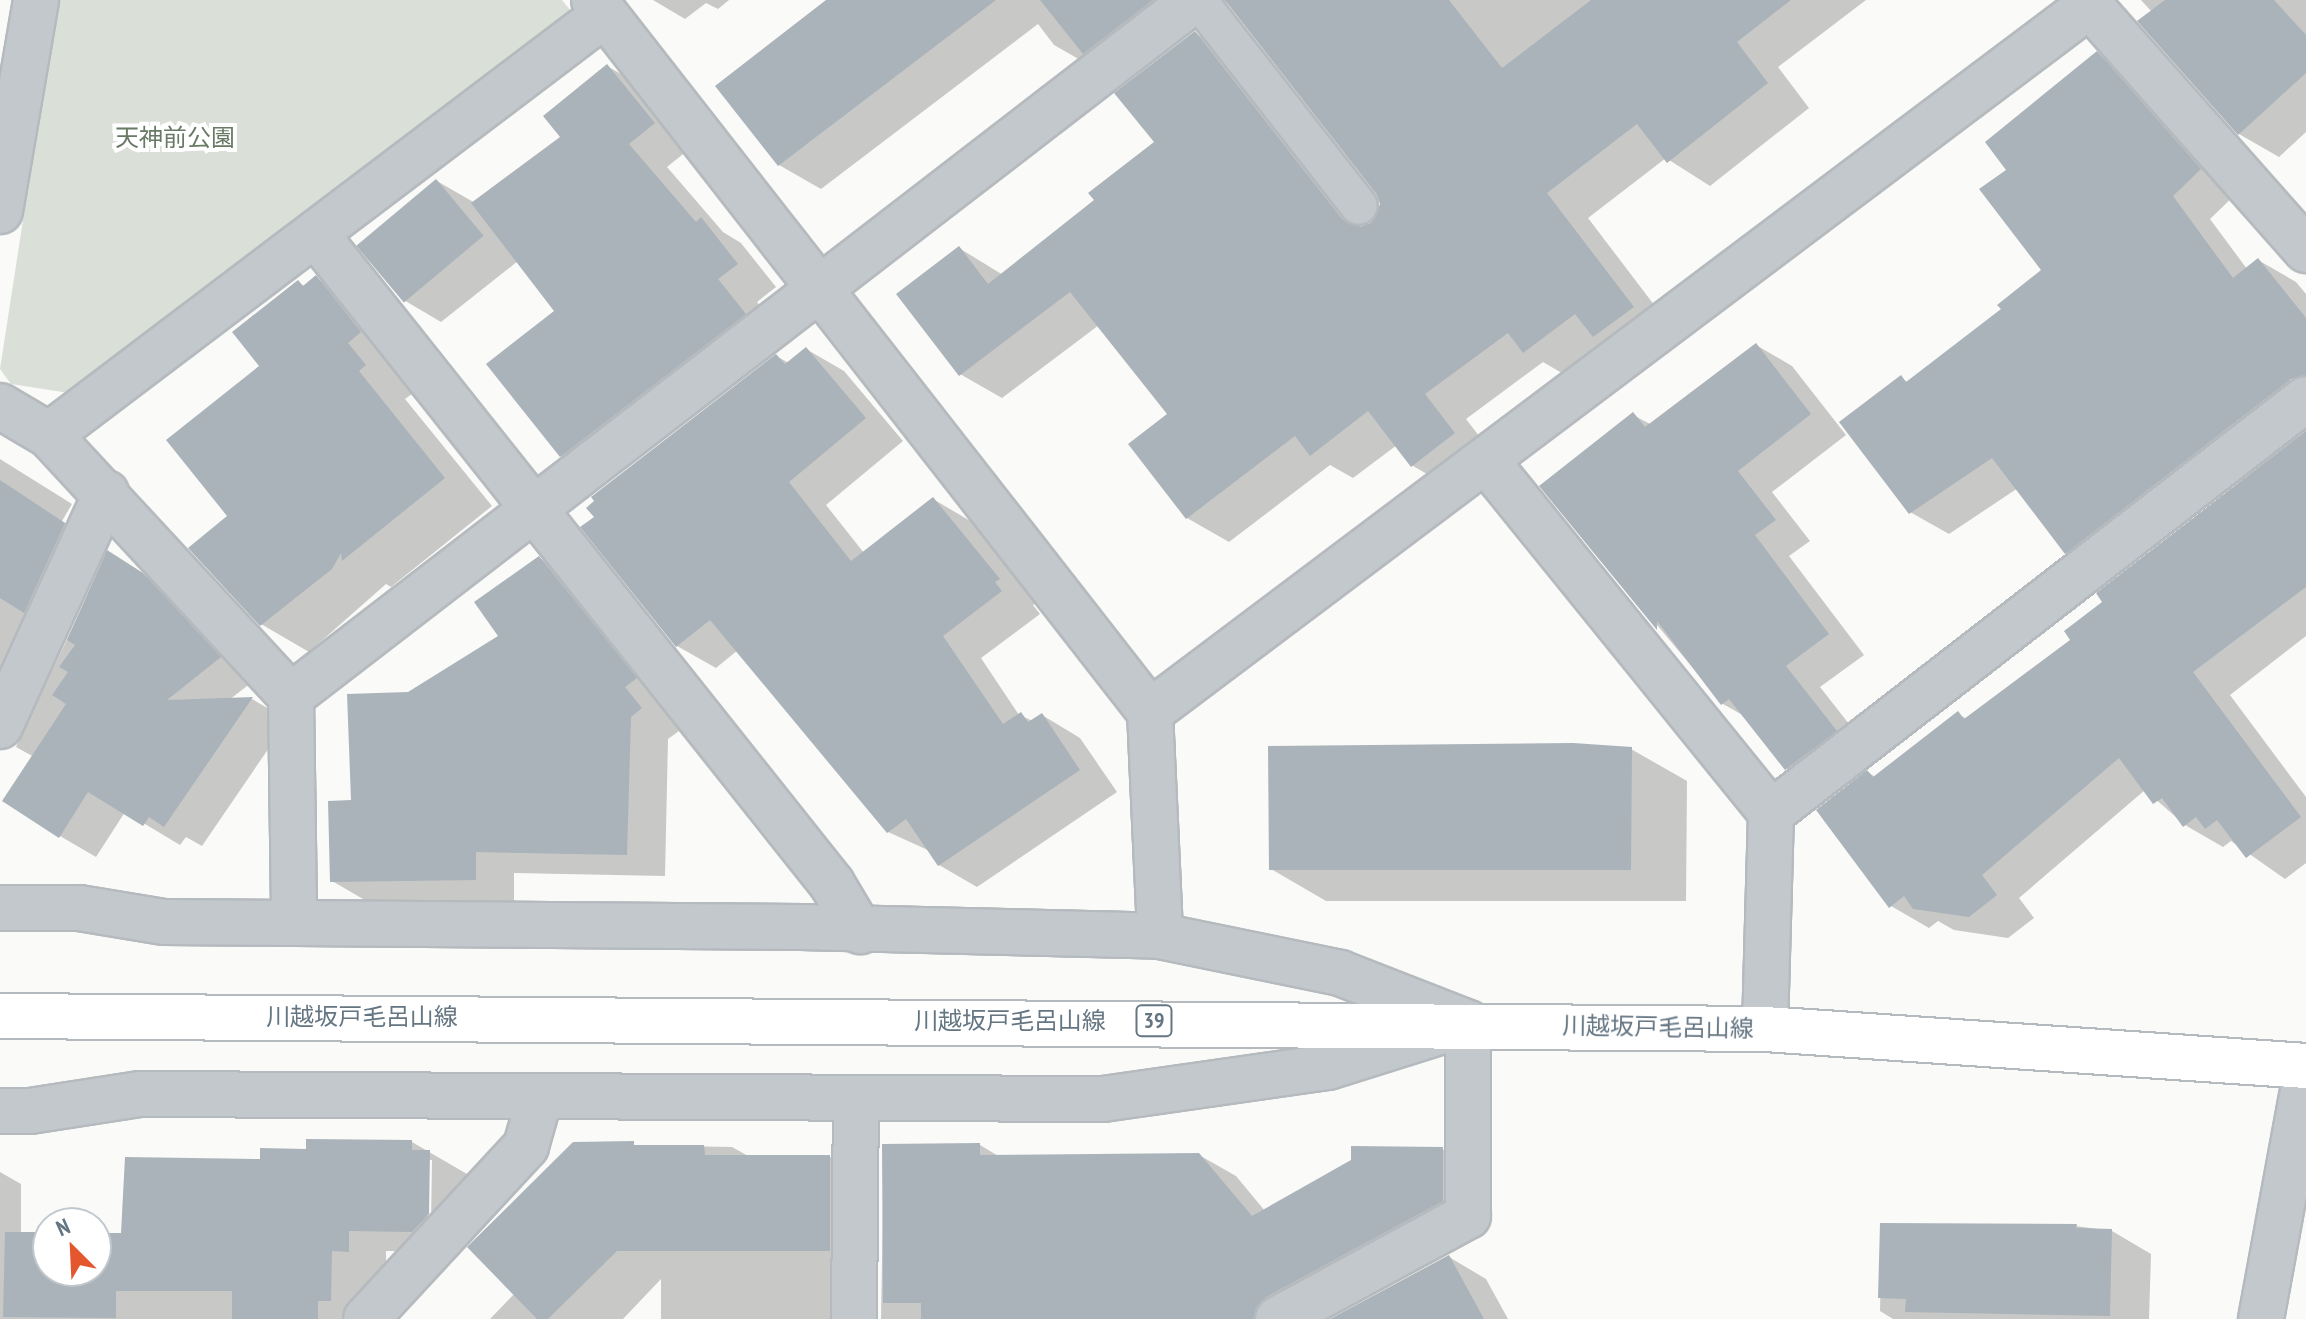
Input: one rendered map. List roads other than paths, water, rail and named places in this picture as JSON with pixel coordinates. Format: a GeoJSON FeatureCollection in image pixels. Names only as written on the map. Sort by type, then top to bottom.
{"type":"FeatureCollection","features":[{"type":"Feature","properties":{"kind":"main road","name":"川越坂戸毛呂山線"},"geometry":{"type":"LineString","coordinates":[[0,1016],[1468,1023],[1765,1029],[2306,1066]]}},
{"type":"Feature","properties":{"kind":"street"},"geometry":{"type":"LineString","coordinates":[[0,211],[36,0]]}},
{"type":"Feature","properties":{"kind":"street"},"geometry":{"type":"LineString","coordinates":[[291,696],[1196,0]]}},
{"type":"Feature","properties":{"kind":"street"},"geometry":{"type":"LineString","coordinates":[[1150,712],[1487,462],[2087,3],[2306,250]]}},
{"type":"Feature","properties":{"kind":"street"},"geometry":{"type":"LineString","coordinates":[[49,435],[317,236],[599,7],[1150,712],[1160,936]]}},
{"type":"Feature","properties":{"kind":"street"},"geometry":{"type":"LineString","coordinates":[[317,236],[832,884],[860,931]]}},
{"type":"Feature","properties":{"kind":"street"},"geometry":{"type":"LineString","coordinates":[[1771,813],[2306,399]]}},
{"type":"Feature","properties":{"kind":"street"},"geometry":{"type":"LineString","coordinates":[[0,406],[49,435],[291,696],[294,922]]}},
{"type":"Feature","properties":{"kind":"street"},"geometry":{"type":"LineString","coordinates":[[1487,462],[1771,813],[1765,1029]]}},
{"type":"Feature","properties":{"kind":"street"},"geometry":{"type":"LineString","coordinates":[[0,726],[106,493]]}},
{"type":"Feature","properties":{"kind":"street"},"geometry":{"type":"LineString","coordinates":[[0,908],[79,908],[164,922],[1160,936],[1340,973],[1468,1023]]}},
{"type":"Feature","properties":{"kind":"street"},"geometry":{"type":"LineString","coordinates":[[0,1111],[30,1111],[140,1094],[1103,1099],[1328,1067],[1468,1023]]}},
{"type":"Feature","properties":{"kind":"street"},"geometry":{"type":"LineString","coordinates":[[1278,1319],[1468,1216],[1468,1023]]}},
{"type":"Feature","properties":{"kind":"street"},"geometry":{"type":"LineString","coordinates":[[2261,1319],[2306,1074]]}},
{"type":"Feature","properties":{"kind":"street"},"geometry":{"type":"LineString","coordinates":[[366,1319],[526,1146],[540,1097]]}},
{"type":"Feature","properties":{"kind":"street"},"geometry":{"type":"LineString","coordinates":[[854,1319],[856,1099]]}},
{"type":"Feature","properties":{"kind":"lane"},"geometry":{"type":"LineString","coordinates":[[1196,0],[1359,206]]}},
{"type":"Feature","properties":{"kind":"park label","name":"天神前公園"},"geometry":{"type":"Point","coordinates":[175,138]}}]}
